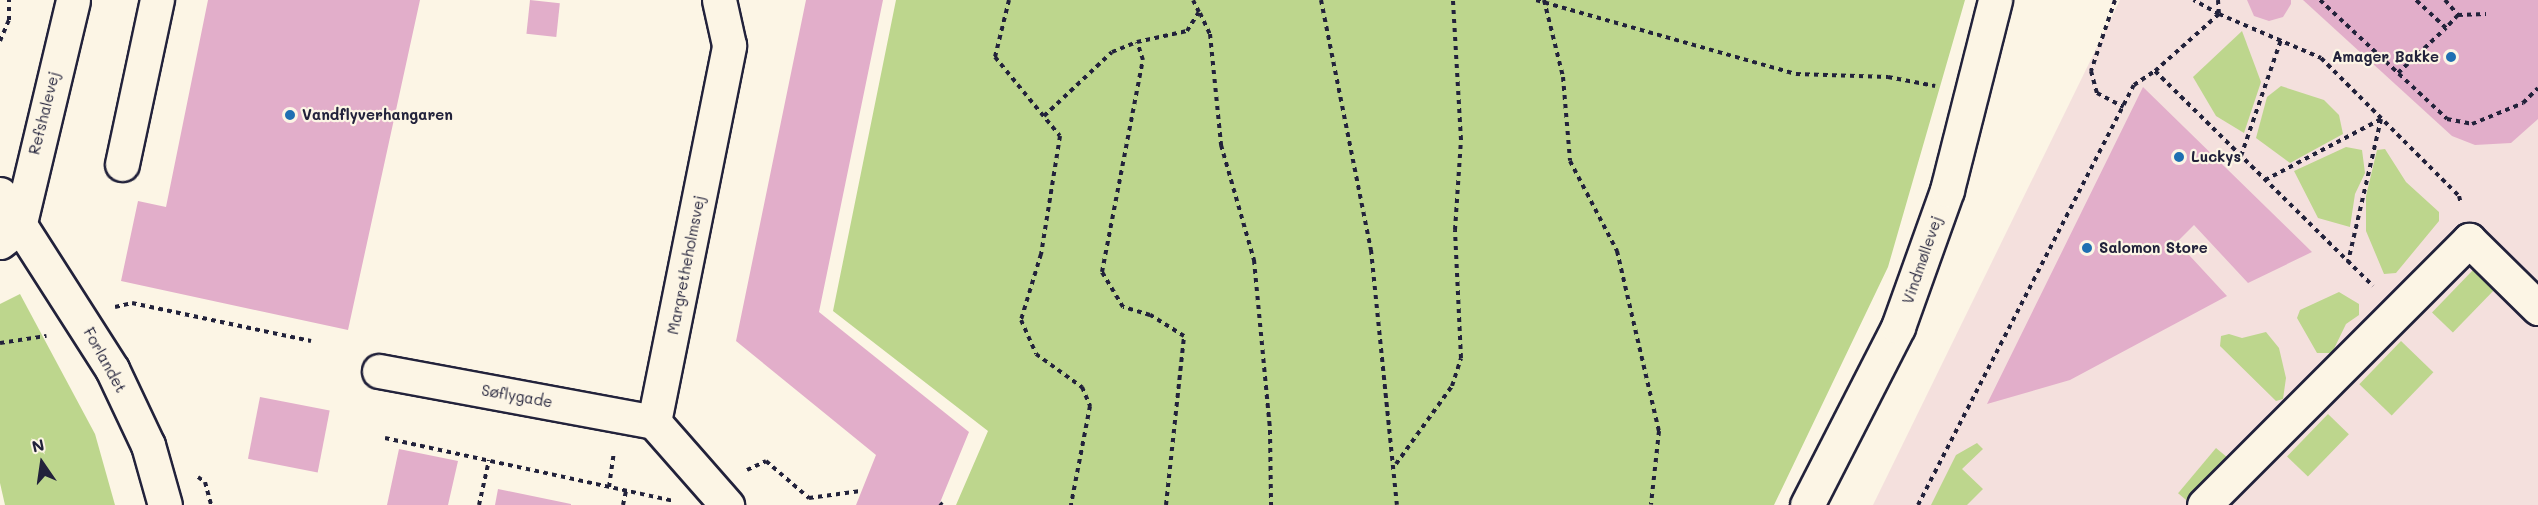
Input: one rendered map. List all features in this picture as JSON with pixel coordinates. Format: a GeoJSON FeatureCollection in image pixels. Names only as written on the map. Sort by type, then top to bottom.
{"type":"FeatureCollection","features":[{"type":"Feature","properties":{"kind":"street","name":"Refshalevej"},"geometry":{"type":"LineString","coordinates":[[9,235],[73,0]]}},
{"type":"Feature","properties":{"kind":"street"},"geometry":{"type":"LineString","coordinates":[[122,165],[157,0]]}},
{"type":"Feature","properties":{"kind":"street","name":"Margretheholmsvej"},"geometry":{"type":"LineString","coordinates":[[654,422],[729,45],[719,0]]}},
{"type":"Feature","properties":{"kind":"street","name":"Vindmøllevej"},"geometry":{"type":"LineString","coordinates":[[1807,505],[1898,327],[1947,190],[1995,0]]}},
{"type":"Feature","properties":{"kind":"street"},"geometry":{"type":"LineString","coordinates":[[0,194],[9,235]]}},
{"type":"Feature","properties":{"kind":"street","name":"Forlandet"},"geometry":{"type":"LineString","coordinates":[[9,235],[80,316],[148,446],[165,505]]}},
{"type":"Feature","properties":{"kind":"street"},"geometry":{"type":"LineString","coordinates":[[2204,505],[2469,240],[2538,308]]}},
{"type":"Feature","properties":{"kind":"street","name":"Søflygade"},"geometry":{"type":"LineString","coordinates":[[379,371],[654,422]]}},
{"type":"Feature","properties":{"kind":"street"},"geometry":{"type":"LineString","coordinates":[[654,422],[708,498]]}},
{"type":"Feature","properties":{"kind":"path"},"geometry":{"type":"LineString","coordinates":[[0,40],[9,20],[9,0]]}},
{"type":"Feature","properties":{"kind":"path"},"geometry":{"type":"LineString","coordinates":[[1009,0],[995,57],[1060,136],[1041,254],[1021,320],[1036,354],[1082,387],[1090,406],[1071,505]]}},
{"type":"Feature","properties":{"kind":"path"},"geometry":{"type":"LineString","coordinates":[[1193,0],[1209,34],[1221,145],[1254,261],[1270,430],[1270,505]]}},
{"type":"Feature","properties":{"kind":"path"},"geometry":{"type":"LineString","coordinates":[[1321,0],[1371,250],[1396,464],[1397,505]]}},
{"type":"Feature","properties":{"kind":"path"},"geometry":{"type":"LineString","coordinates":[[1396,464],[1452,386],[1461,358],[1455,230],[1461,140],[1453,0]]}},
{"type":"Feature","properties":{"kind":"path"},"geometry":{"type":"LineString","coordinates":[[1536,0],[1796,74],[1888,77],[1971,93]]}},
{"type":"Feature","properties":{"kind":"path"},"geometry":{"type":"LineString","coordinates":[[2115,0],[2091,71],[2097,93],[2123,107]]}},
{"type":"Feature","properties":{"kind":"path"},"geometry":{"type":"LineString","coordinates":[[2194,0],[2219,14],[2320,58],[2459,196],[2469,240]]}},
{"type":"Feature","properties":{"kind":"path"},"geometry":{"type":"LineString","coordinates":[[2218,0],[2219,14]]}},
{"type":"Feature","properties":{"kind":"path"},"geometry":{"type":"LineString","coordinates":[[2320,0],[2447,119],[2472,124],[2523,103],[2538,88]]}},
{"type":"Feature","properties":{"kind":"path"},"geometry":{"type":"LineString","coordinates":[[2416,0],[2446,28]]}},
{"type":"Feature","properties":{"kind":"path"},"geometry":{"type":"LineString","coordinates":[[2445,0],[2458,15]]}},
{"type":"Feature","properties":{"kind":"path"},"geometry":{"type":"LineString","coordinates":[[1544,1],[1563,77],[1570,161],[1617,251],[1659,431],[1651,505]]}},
{"type":"Feature","properties":{"kind":"path"},"geometry":{"type":"LineString","coordinates":[[1044,116],[1112,52],[1137,42],[1187,31],[1199,12]]}},
{"type":"Feature","properties":{"kind":"path"},"geometry":{"type":"LineString","coordinates":[[1918,505],[2134,86],[2155,71],[2219,14]]}},
{"type":"Feature","properties":{"kind":"path"},"geometry":{"type":"LineString","coordinates":[[2398,73],[2458,15],[2486,14]]}},
{"type":"Feature","properties":{"kind":"path"},"geometry":{"type":"LineString","coordinates":[[2241,156],[2281,40]]}},
{"type":"Feature","properties":{"kind":"path"},"geometry":{"type":"LineString","coordinates":[[1137,42],[1143,60],[1102,272],[1123,307],[1150,315],[1184,336],[1166,505]]}},
{"type":"Feature","properties":{"kind":"path"},"geometry":{"type":"LineString","coordinates":[[2155,71],[2398,311]]}},
{"type":"Feature","properties":{"kind":"path"},"geometry":{"type":"LineString","coordinates":[[2265,180],[2381,119]]}},
{"type":"Feature","properties":{"kind":"path"},"geometry":{"type":"LineString","coordinates":[[2348,262],[2381,119]]}},
{"type":"Feature","properties":{"kind":"path"},"geometry":{"type":"LineString","coordinates":[[80,316],[132,303],[311,341]]}},
{"type":"Feature","properties":{"kind":"path"},"geometry":{"type":"LineString","coordinates":[[385,438],[626,491],[708,498],[766,461],[809,498],[861,491]]}},
{"type":"Feature","properties":{"kind":"path"},"geometry":{"type":"LineString","coordinates":[[479,505],[489,460]]}},
{"type":"Feature","properties":{"kind":"path"},"geometry":{"type":"LineString","coordinates":[[623,505],[626,491]]}},
{"type":"Feature","properties":{"kind":"shaded area"},"geometry":{"type":"Polygon","coordinates":[[[2120,0],[2538,0],[2538,505],[1873,505],[2120,0]]]}},
{"type":"Feature","properties":{"kind":"green space"},"geometry":{"type":"Polygon","coordinates":[[[896,0],[1965,0],[1888,267],[1774,505],[956,505],[988,431],[833,311],[896,0]]]}},
{"type":"Feature","properties":{"kind":"green space"},"geometry":{"type":"Polygon","coordinates":[[[2242,31],[2261,82],[2244,133],[2216,116],[2193,77],[2242,31]]]}},
{"type":"Feature","properties":{"kind":"green space"},"geometry":{"type":"Polygon","coordinates":[[[2281,86],[2324,100],[2339,115],[2343,134],[2290,163],[2256,138],[2267,97],[2281,86]]]}},
{"type":"Feature","properties":{"kind":"green space"},"geometry":{"type":"Polygon","coordinates":[[[2346,147],[2362,150],[2365,173],[2355,194],[2350,227],[2318,218],[2294,171],[2346,147]]]}},
{"type":"Feature","properties":{"kind":"green space"},"geometry":{"type":"Polygon","coordinates":[[[2385,149],[2406,182],[2439,212],[2439,221],[2396,273],[2384,274],[2366,231],[2366,196],[2377,150],[2385,149]]]}},
{"type":"Feature","properties":{"kind":"green space"},"geometry":{"type":"Polygon","coordinates":[[[2473,270],[2494,290],[2453,333],[2432,312],[2473,270]]]}},
{"type":"Feature","properties":{"kind":"green space"},"geometry":{"type":"Polygon","coordinates":[[[2339,292],[2359,304],[2359,315],[2346,324],[2332,353],[2317,353],[2297,318],[2300,310],[2339,292]]]}},
{"type":"Feature","properties":{"kind":"green space"},"geometry":{"type":"Polygon","coordinates":[[[20,294],[95,434],[115,505],[5,505],[0,483],[0,304],[20,294]]]}},
{"type":"Feature","properties":{"kind":"green space"},"geometry":{"type":"Polygon","coordinates":[[[2266,332],[2279,348],[2286,378],[2283,399],[2276,401],[2220,346],[2221,336],[2229,334],[2242,338],[2266,332]]]}},
{"type":"Feature","properties":{"kind":"green space"},"geometry":{"type":"Polygon","coordinates":[[[2401,341],[2433,372],[2392,415],[2359,384],[2401,341]]]}},
{"type":"Feature","properties":{"kind":"green space"},"geometry":{"type":"Polygon","coordinates":[[[2328,414],[2349,434],[2308,477],[2287,456],[2328,414]]]}},
{"type":"Feature","properties":{"kind":"green space"},"geometry":{"type":"Polygon","coordinates":[[[1977,443],[1983,449],[1962,469],[1983,489],[1967,505],[1931,505],[1956,455],[1977,443]]]}},
{"type":"Feature","properties":{"kind":"green space"},"geometry":{"type":"Polygon","coordinates":[[[2216,448],[2228,458],[2190,503],[2178,493],[2216,448]]]}},
{"type":"Feature","properties":{"kind":"building","name":"Vandflyverhangaren"},"geometry":{"type":"Polygon","coordinates":[[[208,0],[420,0],[348,330],[121,281],[138,201],[166,207],[208,0]]]}},
{"type":"Feature","properties":{"kind":"building"},"geometry":{"type":"Polygon","coordinates":[[[530,0],[560,3],[556,37],[526,34],[530,0]]]}},
{"type":"Feature","properties":{"kind":"building"},"geometry":{"type":"Polygon","coordinates":[[[806,0],[883,0],[819,312],[969,432],[939,505],[856,505],[876,455],[736,341],[806,0]]]}},
{"type":"Feature","properties":{"kind":"building"},"geometry":{"type":"Polygon","coordinates":[[[2247,0],[2291,0],[2291,4],[2283,17],[2269,21],[2254,16],[2247,0]]]}},
{"type":"Feature","properties":{"kind":"building","name":"Amager Bakke"},"geometry":{"type":"Polygon","coordinates":[[[2303,0],[2538,0],[2538,119],[2511,143],[2475,145],[2452,136],[2303,0]]]}},
{"type":"Feature","properties":{"kind":"building"},"geometry":{"type":"Polygon","coordinates":[[[2143,87],[2312,252],[2248,283],[2194,225],[2177,242],[2227,296],[2070,380],[1987,404],[2143,87]]]}},
{"type":"Feature","properties":{"kind":"building"},"geometry":{"type":"Polygon","coordinates":[[[260,397],[330,411],[318,472],[248,459],[260,397]]]}},
{"type":"Feature","properties":{"kind":"building"},"geometry":{"type":"Polygon","coordinates":[[[399,449],[458,461],[448,505],[387,505],[399,449]]]}},
{"type":"Feature","properties":{"kind":"building"},"geometry":{"type":"Polygon","coordinates":[[[498,489],[571,504],[571,505],[495,505],[498,489]]]}},
{"type":"Feature","properties":{"kind":"place","name":"Amager Bakke"},"geometry":{"type":"Point","coordinates":[2451,57]}},
{"type":"Feature","properties":{"kind":"place","name":"Vandflyverhangaren"},"geometry":{"type":"Point","coordinates":[290,115]}},
{"type":"Feature","properties":{"kind":"place","name":"Luckys"},"geometry":{"type":"Point","coordinates":[2179,157]}},
{"type":"Feature","properties":{"kind":"place","name":"Salomon Store"},"geometry":{"type":"Point","coordinates":[2087,248]}}]}
